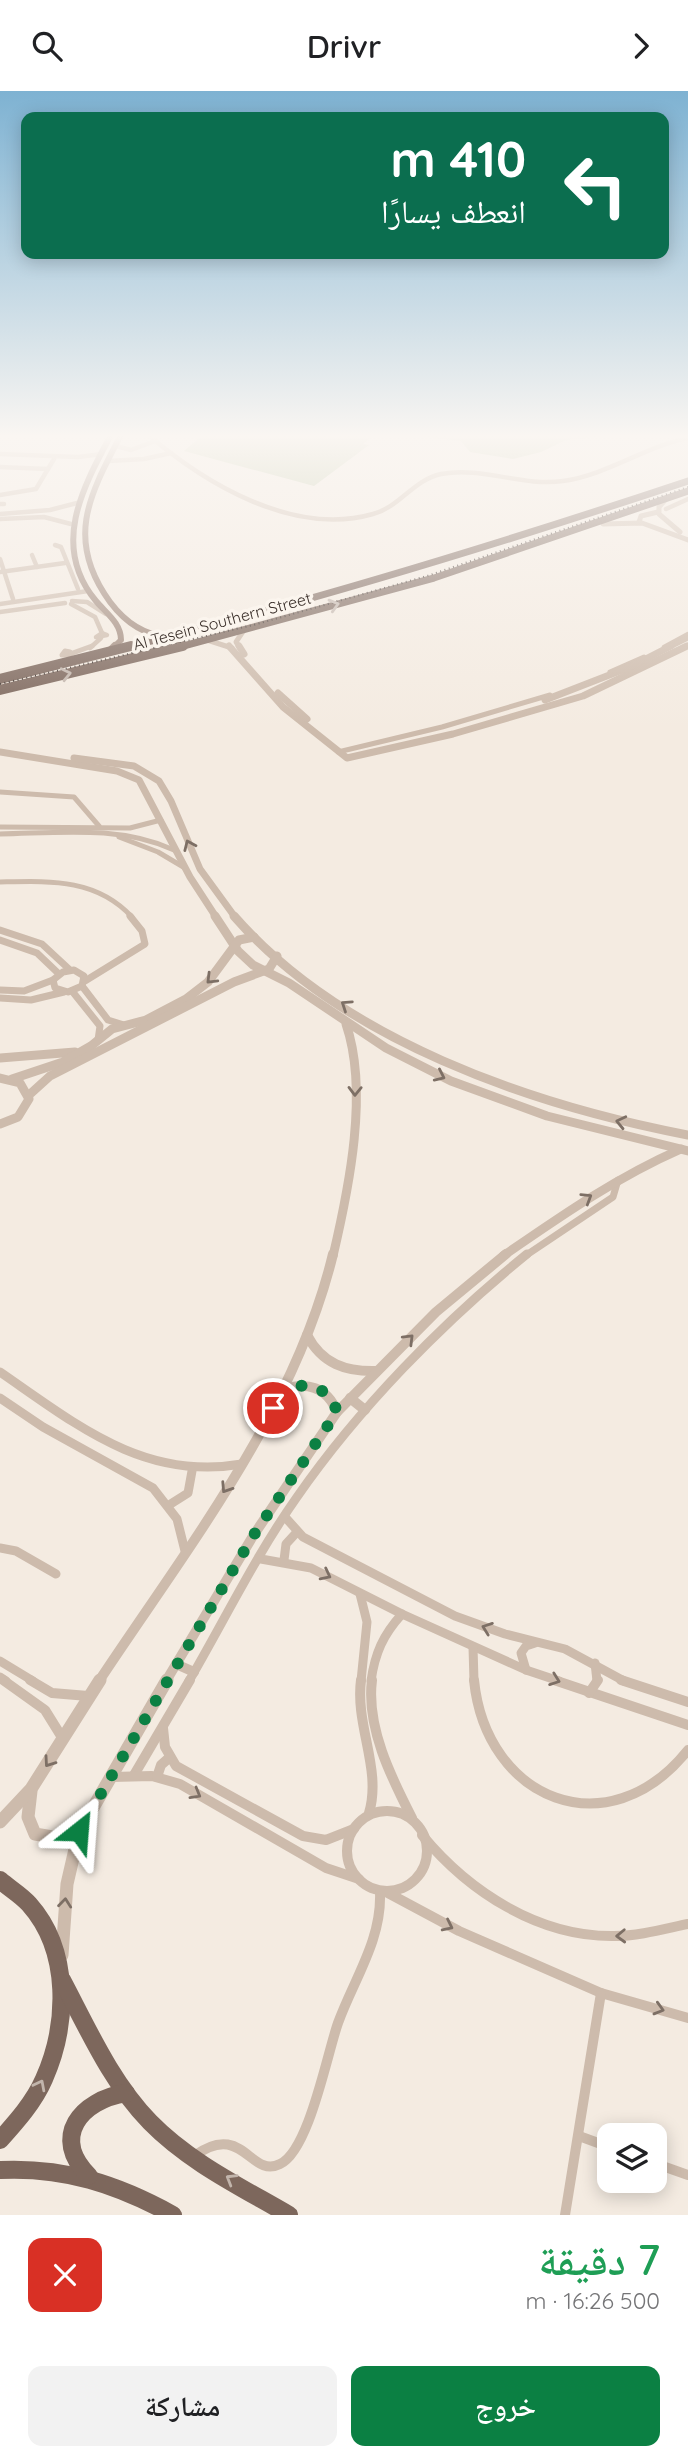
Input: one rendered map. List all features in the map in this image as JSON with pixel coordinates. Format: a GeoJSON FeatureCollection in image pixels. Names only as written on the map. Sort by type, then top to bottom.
{"type":"FeatureCollection","features":[{"type":"Feature","properties":{"kind":"main road"},"geometry":{"type":"LineString","coordinates":[[72,532],[75,563],[84,590],[119,627],[122,637]]}},
{"type":"Feature","properties":{"kind":"main road"},"geometry":{"type":"LineString","coordinates":[[83,532],[91,573],[112,605],[139,631]]}},
{"type":"Feature","properties":{"kind":"main road","name":"Al Tesein Southern Street"},"geometry":{"type":"LineString","coordinates":[[0,679],[171,637],[536,532]]}},
{"type":"Feature","properties":{"kind":"main road"},"geometry":{"type":"LineString","coordinates":[[537,532],[556,535],[556,538],[546,544]]}},
{"type":"Feature","properties":{"kind":"main road","name":"Al Tesein Southern Street"},"geometry":{"type":"LineString","coordinates":[[0,690],[241,633],[471,569],[579,532]]}},
{"type":"Feature","properties":{"kind":"main road"},"geometry":{"type":"LineString","coordinates":[[75,563],[87,563]]}},
{"type":"Feature","properties":{"kind":"main road"},"geometry":{"type":"LineString","coordinates":[[79,576],[91,573]]}},
{"type":"Feature","properties":{"kind":"main road"},"geometry":{"type":"LineString","coordinates":[[106,654],[122,637],[139,631],[171,637]]}},
{"type":"Feature","properties":{"kind":"main road"},"geometry":{"type":"LineString","coordinates":[[149,642],[157,653]]}},
{"type":"Feature","properties":{"kind":"main road"},"geometry":{"type":"LineString","coordinates":[[0,1880],[20,1892],[39,1913],[53,1940],[62,1976],[127,2093],[149,2122],[194,2157],[289,2215]]}},
{"type":"Feature","properties":{"kind":"main road"},"geometry":{"type":"LineString","coordinates":[[0,2140],[24,2112],[51,2061],[59,2033],[62,1976]]}},
{"type":"Feature","properties":{"kind":"main road"},"geometry":{"type":"LineString","coordinates":[[89,2176],[74,2159],[71,2147],[76,2121],[93,2103],[127,2093]]}},
{"type":"Feature","properties":{"kind":"main road"},"geometry":{"type":"LineString","coordinates":[[0,2170],[54,2170],[89,2176],[141,2196],[173,2215]]}},
{"type":"Feature","properties":{"kind":"street"},"geometry":{"type":"LineString","coordinates":[[670,532],[688,538]]}},
{"type":"Feature","properties":{"kind":"street"},"geometry":{"type":"LineString","coordinates":[[55,545],[61,547],[65,563],[84,590]]}},
{"type":"Feature","properties":{"kind":"street"},"geometry":{"type":"LineString","coordinates":[[32,555],[37,567]]}},
{"type":"Feature","properties":{"kind":"street"},"geometry":{"type":"LineString","coordinates":[[0,559],[2,572],[13,599]]}},
{"type":"Feature","properties":{"kind":"street"},"geometry":{"type":"LineString","coordinates":[[2,572],[65,563]]}},
{"type":"Feature","properties":{"kind":"street"},"geometry":{"type":"LineString","coordinates":[[0,602],[84,590]]}},
{"type":"Feature","properties":{"kind":"street"},"geometry":{"type":"LineString","coordinates":[[0,602],[84,590]]}},
{"type":"Feature","properties":{"kind":"street"},"geometry":{"type":"LineString","coordinates":[[0,612],[87,602],[106,614]]}},
{"type":"Feature","properties":{"kind":"street"},"geometry":{"type":"LineString","coordinates":[[69,603],[95,617],[100,636]]}},
{"type":"Feature","properties":{"kind":"street"},"geometry":{"type":"LineString","coordinates":[[219,641],[241,633]]}},
{"type":"Feature","properties":{"kind":"street"},"geometry":{"type":"LineString","coordinates":[[241,633],[237,646],[269,683],[346,754]]}},
{"type":"Feature","properties":{"kind":"street"},"geometry":{"type":"LineString","coordinates":[[87,638],[100,636]]}},
{"type":"Feature","properties":{"kind":"street"},"geometry":{"type":"LineString","coordinates":[[70,654],[89,649],[100,636]]}},
{"type":"Feature","properties":{"kind":"street"},"geometry":{"type":"LineString","coordinates":[[346,754],[555,693],[688,636]]}},
{"type":"Feature","properties":{"kind":"street"},"geometry":{"type":"LineString","coordinates":[[452,732],[568,692],[688,636]]}},
{"type":"Feature","properties":{"kind":"street"},"geometry":{"type":"LineString","coordinates":[[206,640],[219,641],[231,647],[283,707],[346,754],[452,732],[587,694],[688,646]]}},
{"type":"Feature","properties":{"kind":"street"},"geometry":{"type":"LineString","coordinates":[[0,747],[90,763],[139,780],[174,850],[232,944],[244,958],[280,978],[346,1024],[430,1071],[523,1108],[624,1137],[685,1150]]}},
{"type":"Feature","properties":{"kind":"street"},"geometry":{"type":"LineString","coordinates":[[0,753],[127,765],[156,778],[164,788],[195,860],[255,938],[293,970],[400,1040],[458,1068],[542,1099],[608,1119],[688,1135]]}},
{"type":"Feature","properties":{"kind":"street"},"geometry":{"type":"LineString","coordinates":[[0,792],[74,797],[84,803],[90,816],[102,828]]}},
{"type":"Feature","properties":{"kind":"street"},"geometry":{"type":"LineString","coordinates":[[79,827],[90,816]]}},
{"type":"Feature","properties":{"kind":"street"},"geometry":{"type":"LineString","coordinates":[[0,834],[79,827],[146,825],[161,820]]}},
{"type":"Feature","properties":{"kind":"street"},"geometry":{"type":"LineString","coordinates":[[143,837],[149,831],[146,825]]}},
{"type":"Feature","properties":{"kind":"street"},"geometry":{"type":"LineString","coordinates":[[0,827],[143,837],[174,850]]}},
{"type":"Feature","properties":{"kind":"street"},"geometry":{"type":"LineString","coordinates":[[108,834],[149,848],[185,868]]}},
{"type":"Feature","properties":{"kind":"street"},"geometry":{"type":"LineString","coordinates":[[0,881],[75,883],[96,888],[113,898],[129,913],[146,940],[137,951],[101,969],[83,984],[68,991],[32,1000],[0,998]]}},
{"type":"Feature","properties":{"kind":"street"},"geometry":{"type":"LineString","coordinates":[[224,931],[236,930],[243,925]]}},
{"type":"Feature","properties":{"kind":"street"},"geometry":{"type":"LineString","coordinates":[[0,930],[42,944],[74,971],[83,974],[83,984],[108,1020],[136,1033]]}},
{"type":"Feature","properties":{"kind":"street"},"geometry":{"type":"LineString","coordinates":[[12,1079],[39,1072],[87,1049],[111,1030],[142,1021],[202,988],[218,972],[232,944],[243,936],[255,938]]}},
{"type":"Feature","properties":{"kind":"street"},"geometry":{"type":"LineString","coordinates":[[0,940],[37,953],[60,974]]}},
{"type":"Feature","properties":{"kind":"street"},"geometry":{"type":"LineString","coordinates":[[0,1124],[22,1113],[29,1095],[50,1076],[233,982],[265,971],[273,966],[277,957]]}},
{"type":"Feature","properties":{"kind":"street"},"geometry":{"type":"LineString","coordinates":[[0,990],[24,991],[53,981],[60,974],[101,969]]}},
{"type":"Feature","properties":{"kind":"street"},"geometry":{"type":"LineString","coordinates":[[280,978],[293,970]]}},
{"type":"Feature","properties":{"kind":"street"},"geometry":{"type":"LineString","coordinates":[[53,981],[55,988],[68,991],[100,1026],[99,1041]]}},
{"type":"Feature","properties":{"kind":"street"},"geometry":{"type":"LineString","coordinates":[[0,1822],[31,1789],[242,1464],[282,1391],[307,1335],[328,1276],[349,1170],[355,1071],[354,1046],[346,1024]]}},
{"type":"Feature","properties":{"kind":"street"},"geometry":{"type":"LineString","coordinates":[[99,1041],[110,1046]]}},
{"type":"Feature","properties":{"kind":"street"},"geometry":{"type":"LineString","coordinates":[[0,1058],[44,1056],[87,1049]]}},
{"type":"Feature","properties":{"kind":"street"},"geometry":{"type":"LineString","coordinates":[[0,1078],[21,1083],[29,1095]]}},
{"type":"Feature","properties":{"kind":"street"},"geometry":{"type":"LineString","coordinates":[[62,1976],[69,1876],[79,1831],[253,1536],[337,1412],[436,1312],[486,1269],[563,1214],[618,1180],[685,1150]]}},
{"type":"Feature","properties":{"kind":"street"},"geometry":{"type":"LineString","coordinates":[[134,1775],[285,1517],[309,1479],[365,1409],[486,1287],[537,1247],[613,1197],[618,1180]]}},
{"type":"Feature","properties":{"kind":"street"},"geometry":{"type":"LineString","coordinates":[[307,1335],[316,1352],[332,1364],[353,1371],[377,1371]]}},
{"type":"Feature","properties":{"kind":"street"},"geometry":{"type":"LineString","coordinates":[[0,1372],[67,1416],[143,1459],[192,1471],[242,1464]]}},
{"type":"Feature","properties":{"kind":"street"},"geometry":{"type":"LineString","coordinates":[[282,1391],[302,1384],[321,1389],[329,1395],[337,1412]]}},
{"type":"Feature","properties":{"kind":"street"},"geometry":{"type":"LineString","coordinates":[[0,1398],[43,1427],[153,1488],[169,1505],[180,1527],[185,1551]]}},
{"type":"Feature","properties":{"kind":"street"},"geometry":{"type":"LineString","coordinates":[[350,1398],[365,1409]]}},
{"type":"Feature","properties":{"kind":"street"},"geometry":{"type":"LineString","coordinates":[[169,1505],[187,1495],[192,1483],[192,1471]]}},
{"type":"Feature","properties":{"kind":"street"},"geometry":{"type":"LineString","coordinates":[[285,1517],[297,1532],[372,1575],[455,1616],[565,1649],[626,1683],[688,1702]]}},
{"type":"Feature","properties":{"kind":"street"},"geometry":{"type":"LineString","coordinates":[[284,1560],[286,1544],[297,1532]]}},
{"type":"Feature","properties":{"kind":"street"},"geometry":{"type":"LineString","coordinates":[[0,1548],[16,1551],[56,1574]]}},
{"type":"Feature","properties":{"kind":"street"},"geometry":{"type":"LineString","coordinates":[[261,1559],[284,1560],[320,1571],[402,1615],[473,1647],[589,1693],[688,1725]]}},
{"type":"Feature","properties":{"kind":"street"},"geometry":{"type":"LineString","coordinates":[[359,1879],[350,1858],[350,1843],[355,1828],[369,1813],[374,1800],[374,1783],[359,1698],[367,1615],[360,1593]]}},
{"type":"Feature","properties":{"kind":"street"},"geometry":{"type":"LineString","coordinates":[[402,1615],[392,1622],[380,1648],[373,1682],[375,1732],[387,1771],[414,1822],[438,1856],[473,1885],[516,1910],[558,1927],[590,1935],[617,1936],[644,1934],[688,1924]]}},
{"type":"Feature","properties":{"kind":"street"},"geometry":{"type":"LineString","coordinates":[[526,1669],[521,1653],[526,1646],[539,1643]]}},
{"type":"Feature","properties":{"kind":"street"},"geometry":{"type":"LineString","coordinates":[[473,1647],[474,1687],[486,1728],[510,1765],[526,1781],[546,1793],[591,1805],[635,1798],[667,1776],[688,1750]]}},
{"type":"Feature","properties":{"kind":"street"},"geometry":{"type":"LineString","coordinates":[[0,1661],[52,1693],[68,1697],[93,1696]]}},
{"type":"Feature","properties":{"kind":"street"},"geometry":{"type":"LineString","coordinates":[[589,1693],[598,1680],[594,1663]]}},
{"type":"Feature","properties":{"kind":"street"},"geometry":{"type":"LineString","coordinates":[[176,1664],[194,1672]]}},
{"type":"Feature","properties":{"kind":"street"},"geometry":{"type":"LineString","coordinates":[[0,1677],[46,1710],[64,1740]]}},
{"type":"Feature","properties":{"kind":"street"},"geometry":{"type":"LineString","coordinates":[[164,1724],[163,1739],[170,1757],[182,1770],[303,1836],[326,1839],[355,1828]]}},
{"type":"Feature","properties":{"kind":"street"},"geometry":{"type":"LineString","coordinates":[[158,1777],[161,1765],[170,1757]]}},
{"type":"Feature","properties":{"kind":"street"},"geometry":{"type":"LineString","coordinates":[[108,1778],[134,1775],[158,1777],[180,1784],[326,1868],[359,1879],[459,1931],[601,1993],[688,2018]]}},
{"type":"Feature","properties":{"kind":"street"},"geometry":{"type":"LineString","coordinates":[[31,1789],[28,1817],[35,1834],[49,1838],[66,1835],[86,1817]]}},
{"type":"Feature","properties":{"kind":"street"},"geometry":{"type":"LineString","coordinates":[[369,1813],[383,1809],[396,1810],[414,1822]]}},
{"type":"Feature","properties":{"kind":"street"},"geometry":{"type":"LineString","coordinates":[[384,1893],[403,1890],[419,1874],[425,1859],[422,1835]]}},
{"type":"Feature","properties":{"kind":"street"},"geometry":{"type":"LineString","coordinates":[[194,2157],[206,2145],[220,2142],[232,2143],[267,2165],[279,2165],[290,2156],[316,2099],[338,2021],[379,1920],[384,1893]]}},
{"type":"Feature","properties":{"kind":"street"},"geometry":{"type":"LineString","coordinates":[[565,2215],[601,1993]]}},
{"type":"Feature","properties":{"kind":"street"},"geometry":{"type":"LineString","coordinates":[[579,2136],[597,2143]]}},
{"type":"Feature","properties":{"kind":"street"},"geometry":{"type":"LineString","coordinates":[[667,2168],[688,2175]]}},
{"type":"Feature","properties":{"kind":"railway"},"geometry":{"type":"LineString","coordinates":[[0,684],[257,624],[427,576],[556,532]]}},
{"type":"Feature","properties":{"kind":"route"},"geometry":{"type":"LineString","coordinates":[[79,1831],[253,1536],[337,1412],[329,1395],[312,1385],[302,1384],[282,1391],[273,1408]]}}]}
